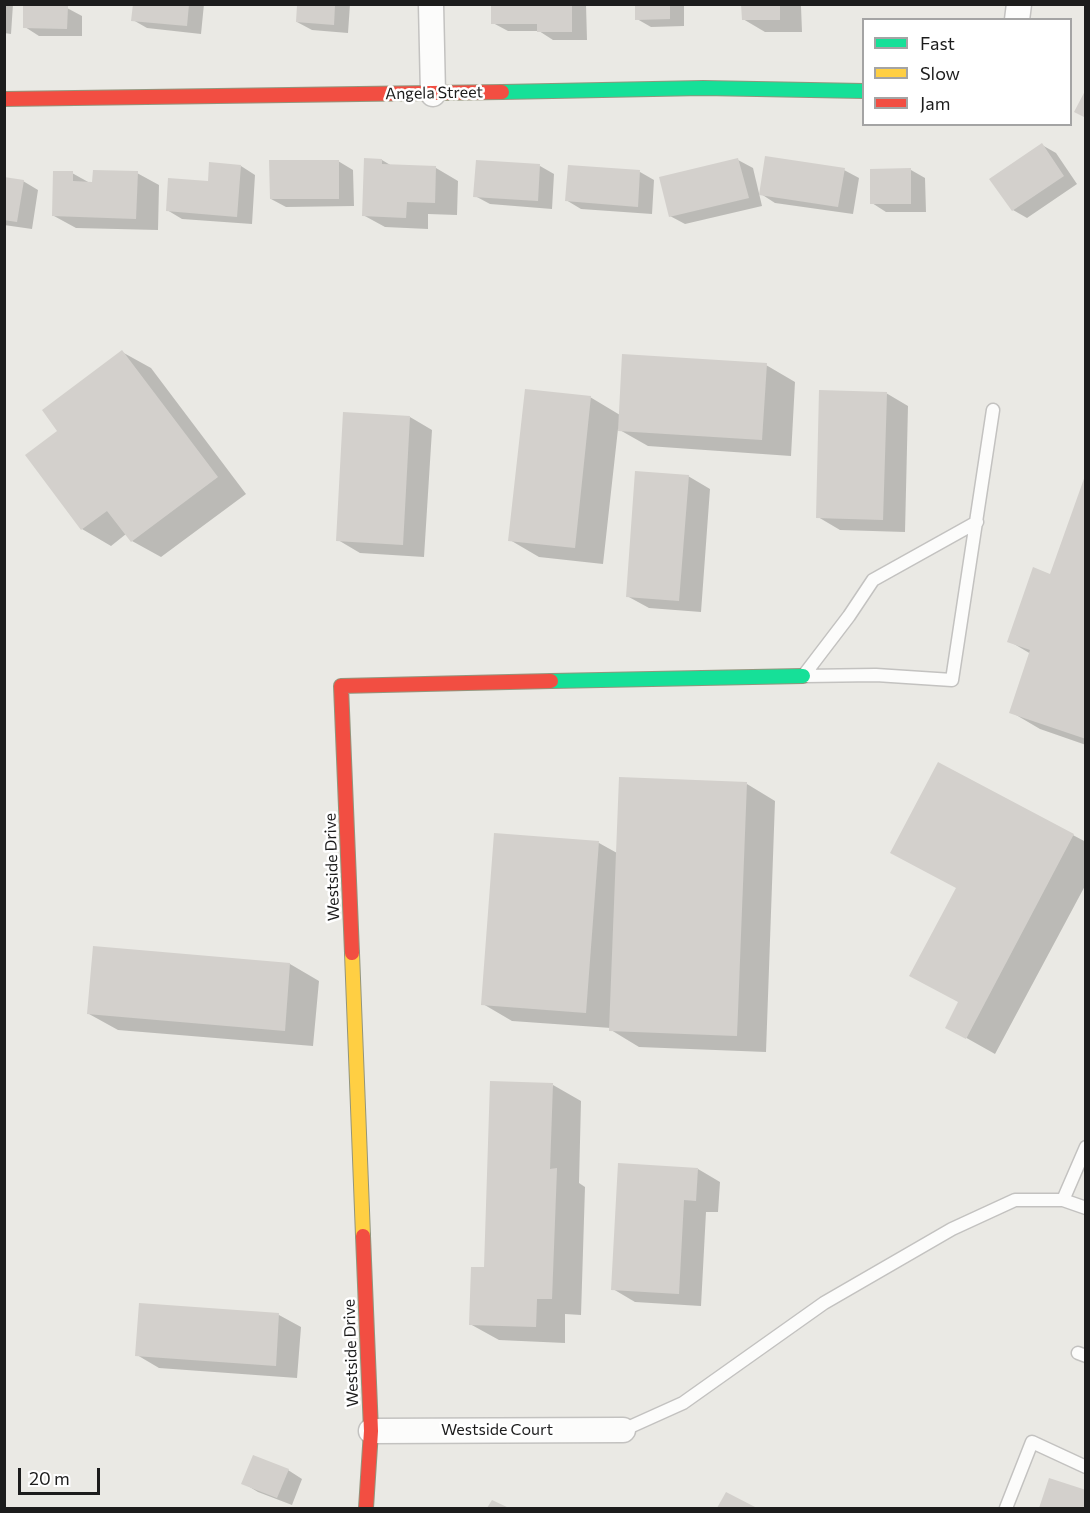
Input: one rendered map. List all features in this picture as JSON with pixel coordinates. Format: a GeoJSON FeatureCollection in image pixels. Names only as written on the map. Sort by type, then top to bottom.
{"type":"FeatureCollection","features":[{"type":"Feature","properties":{"kind":"street"},"geometry":{"type":"LineString","coordinates":[[431,4],[433,94]]}},
{"type":"Feature","properties":{"kind":"street","name":"Angela Street"},"geometry":{"type":"LineString","coordinates":[[4,99],[703,88],[862,91]]}},
{"type":"Feature","properties":{"kind":"street","name":"Westside Drive"},"geometry":{"type":"LineString","coordinates":[[366,1509],[371,1431],[341,687],[803,676]]}},
{"type":"Feature","properties":{"kind":"street","name":"Westside Court"},"geometry":{"type":"LineString","coordinates":[[371,1431],[622,1430]]}},
{"type":"Feature","properties":{"kind":"lane"},"geometry":{"type":"LineString","coordinates":[[803,676],[876,675],[952,680],[993,410]]}},
{"type":"Feature","properties":{"kind":"lane"},"geometry":{"type":"LineString","coordinates":[[803,676],[849,616],[873,580],[977,522]]}},
{"type":"Feature","properties":{"kind":"lane"},"geometry":{"type":"LineString","coordinates":[[1063,1200],[1086,1147]]}},
{"type":"Feature","properties":{"kind":"lane"},"geometry":{"type":"LineString","coordinates":[[622,1430],[683,1403],[825,1303],[952,1229],[1015,1200],[1063,1200],[1086,1208]]}},
{"type":"Feature","properties":{"kind":"lane"},"geometry":{"type":"LineString","coordinates":[[1006,1509],[1032,1442],[1086,1467]]}},
{"type":"Feature","properties":{"kind":"building"},"geometry":{"type":"Polygon","coordinates":[[[133,4],[189,4],[187,26],[131,21],[133,4]]]}},
{"type":"Feature","properties":{"kind":"building"},"geometry":{"type":"Polygon","coordinates":[[[491,4],[572,4],[572,32],[537,32],[537,24],[491,24],[491,4]]]}},
{"type":"Feature","properties":{"kind":"building"},"geometry":{"type":"Polygon","coordinates":[[[635,4],[670,4],[670,19],[635,20],[635,4]]]}},
{"type":"Feature","properties":{"kind":"building"},"geometry":{"type":"Polygon","coordinates":[[[741,4],[780,4],[780,20],[742,20],[741,4]]]}},
{"type":"Feature","properties":{"kind":"building"},"geometry":{"type":"Polygon","coordinates":[[[297,5],[335,5],[334,25],[296,22],[297,5]]]}},
{"type":"Feature","properties":{"kind":"building"},"geometry":{"type":"Polygon","coordinates":[[[23,6],[68,6],[67,29],[23,28],[23,6]]]}},
{"type":"Feature","properties":{"kind":"building"},"geometry":{"type":"Polygon","coordinates":[[[1086,89],[1086,118],[1074,112],[1086,89]]]}},
{"type":"Feature","properties":{"kind":"building"},"geometry":{"type":"Polygon","coordinates":[[[1042,143],[1064,176],[1012,211],[989,179],[1042,143]]]}},
{"type":"Feature","properties":{"kind":"building"},"geometry":{"type":"Polygon","coordinates":[[[765,156],[845,168],[838,207],[759,195],[765,156]]]}},
{"type":"Feature","properties":{"kind":"building"},"geometry":{"type":"Polygon","coordinates":[[[364,158],[382,159],[382,164],[436,166],[435,203],[407,202],[406,218],[362,216],[364,158]]]}},
{"type":"Feature","properties":{"kind":"building"},"geometry":{"type":"Polygon","coordinates":[[[738,158],[749,198],[669,217],[659,177],[738,158]]]}},
{"type":"Feature","properties":{"kind":"building"},"geometry":{"type":"Polygon","coordinates":[[[269,160],[339,160],[339,199],[270,199],[269,160]]]}},
{"type":"Feature","properties":{"kind":"building"},"geometry":{"type":"Polygon","coordinates":[[[476,160],[540,164],[538,201],[473,197],[476,160]]]}},
{"type":"Feature","properties":{"kind":"building"},"geometry":{"type":"Polygon","coordinates":[[[209,162],[241,165],[237,217],[166,211],[168,178],[208,181],[209,162]]]}},
{"type":"Feature","properties":{"kind":"building"},"geometry":{"type":"Polygon","coordinates":[[[568,165],[640,170],[638,207],[565,201],[568,165]]]}},
{"type":"Feature","properties":{"kind":"building"},"geometry":{"type":"Polygon","coordinates":[[[911,168],[911,204],[870,204],[870,169],[911,168]]]}},
{"type":"Feature","properties":{"kind":"building"},"geometry":{"type":"Polygon","coordinates":[[[93,170],[138,171],[136,219],[52,216],[53,171],[73,171],[73,181],[92,182],[93,170]]]}},
{"type":"Feature","properties":{"kind":"building"},"geometry":{"type":"Polygon","coordinates":[[[4,177],[24,180],[17,222],[4,220],[4,177]]]}},
{"type":"Feature","properties":{"kind":"building"},"geometry":{"type":"Polygon","coordinates":[[[122,350],[218,477],[131,542],[107,511],[81,530],[25,455],[57,431],[42,410],[122,350]]]}},
{"type":"Feature","properties":{"kind":"building"},"geometry":{"type":"Polygon","coordinates":[[[622,354],[767,363],[762,440],[618,431],[622,354]]]}},
{"type":"Feature","properties":{"kind":"building"},"geometry":{"type":"Polygon","coordinates":[[[525,389],[591,396],[575,548],[508,541],[525,389]]]}},
{"type":"Feature","properties":{"kind":"building"},"geometry":{"type":"Polygon","coordinates":[[[819,390],[887,392],[883,520],[816,518],[819,390]]]}},
{"type":"Feature","properties":{"kind":"building"},"geometry":{"type":"Polygon","coordinates":[[[343,412],[410,416],[403,545],[336,541],[343,412]]]}},
{"type":"Feature","properties":{"kind":"building"},"geometry":{"type":"Polygon","coordinates":[[[635,471],[689,475],[679,601],[626,597],[635,471]]]}},
{"type":"Feature","properties":{"kind":"building"},"geometry":{"type":"Polygon","coordinates":[[[1086,473],[1086,739],[1009,713],[1030,650],[1007,642],[1033,567],[1050,574],[1086,473]]]}},
{"type":"Feature","properties":{"kind":"building"},"geometry":{"type":"Polygon","coordinates":[[[938,762],[1074,834],[966,1039],[945,1028],[958,1002],[909,976],[956,888],[890,853],[938,762]]]}},
{"type":"Feature","properties":{"kind":"building"},"geometry":{"type":"Polygon","coordinates":[[[619,777],[747,782],[737,1036],[609,1031],[619,777]]]}},
{"type":"Feature","properties":{"kind":"building"},"geometry":{"type":"Polygon","coordinates":[[[494,833],[599,841],[586,1013],[481,1005],[494,833]]]}},
{"type":"Feature","properties":{"kind":"building"},"geometry":{"type":"Polygon","coordinates":[[[93,946],[290,963],[285,1031],[87,1014],[93,946]]]}},
{"type":"Feature","properties":{"kind":"building"},"geometry":{"type":"Polygon","coordinates":[[[490,1081],[553,1083],[550,1169],[557,1168],[552,1299],[537,1299],[536,1327],[469,1325],[471,1267],[484,1267],[490,1081]]]}},
{"type":"Feature","properties":{"kind":"building"},"geometry":{"type":"Polygon","coordinates":[[[618,1163],[698,1168],[696,1201],[684,1200],[679,1294],[611,1290],[618,1163]]]}},
{"type":"Feature","properties":{"kind":"building"},"geometry":{"type":"Polygon","coordinates":[[[139,1303],[279,1313],[276,1366],[135,1356],[139,1303]]]}},
{"type":"Feature","properties":{"kind":"building"},"geometry":{"type":"Polygon","coordinates":[[[253,1455],[289,1469],[277,1498],[241,1484],[253,1455]]]}},
{"type":"Feature","properties":{"kind":"building"},"geometry":{"type":"Polygon","coordinates":[[[1049,1478],[1086,1490],[1086,1508],[1039,1508],[1049,1478]]]}},
{"type":"Feature","properties":{"kind":"building"},"geometry":{"type":"Polygon","coordinates":[[[726,1492],[757,1508],[717,1508],[726,1492]]]}},
{"type":"Feature","properties":{"kind":"building"},"geometry":{"type":"Polygon","coordinates":[[[492,1500],[509,1508],[487,1508],[492,1500]]]}},
{"type":"Feature","properties":{"kind":"traffic: fast"},"geometry":{"type":"LineString","coordinates":[[502,92],[703,88],[862,91]]}},
{"type":"Feature","properties":{"kind":"traffic: fast"},"geometry":{"type":"LineString","coordinates":[[551,681],[803,676]]}},
{"type":"Feature","properties":{"kind":"traffic: slow"},"geometry":{"type":"LineString","coordinates":[[352,953],[363,1236]]}},
{"type":"Feature","properties":{"kind":"traffic: jam"},"geometry":{"type":"LineString","coordinates":[[4,99],[502,92]]}},
{"type":"Feature","properties":{"kind":"traffic: jam"},"geometry":{"type":"LineString","coordinates":[[352,953],[341,686],[551,681]]}},
{"type":"Feature","properties":{"kind":"traffic: jam"},"geometry":{"type":"LineString","coordinates":[[363,1236],[371,1431],[366,1508]]}}]}
